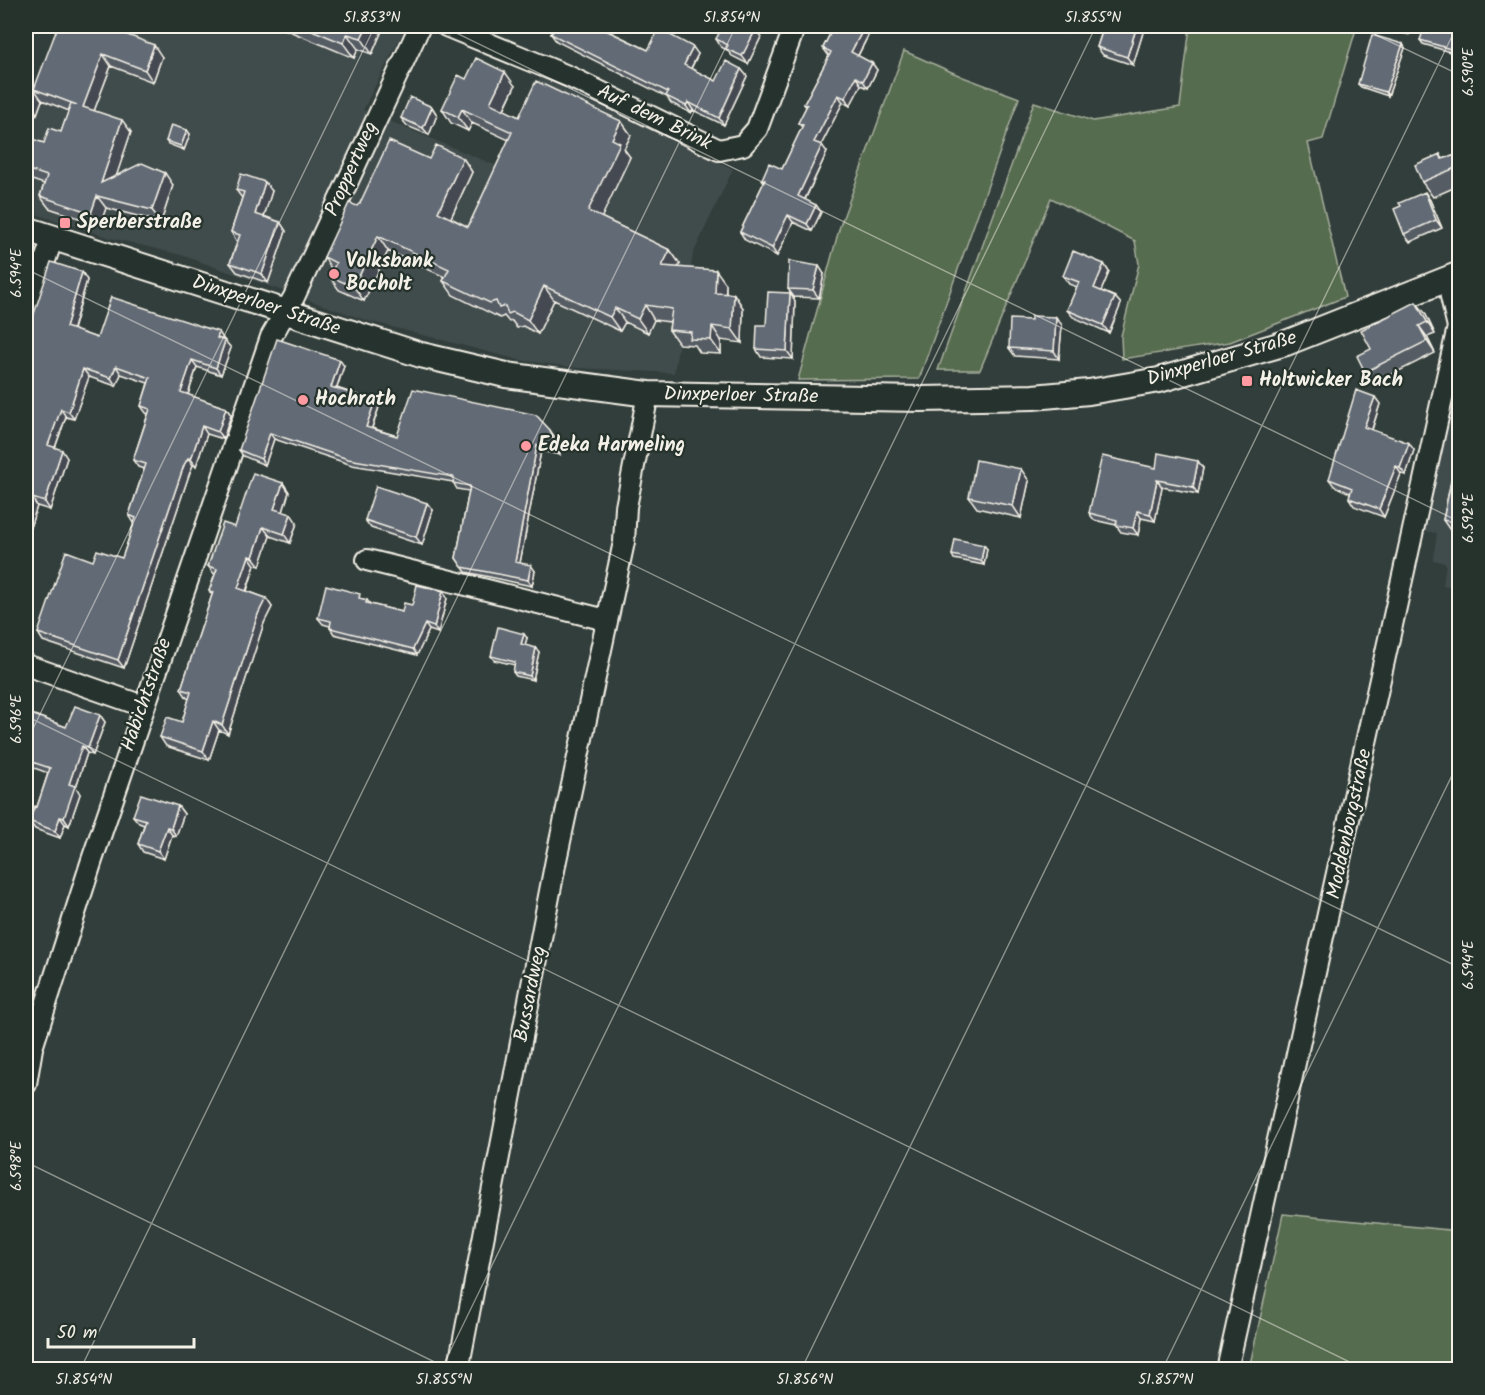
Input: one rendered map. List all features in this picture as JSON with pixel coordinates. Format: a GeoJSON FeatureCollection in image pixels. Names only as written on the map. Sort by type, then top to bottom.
{"type":"FeatureCollection","features":[{"type":"Feature","properties":{"kind":"main road","name":"Dinxperloer Straße"},"geometry":{"type":"LineString","coordinates":[[26,229],[421,356],[506,375],[648,394],[921,399],[1033,397],[1089,392],[1159,380],[1286,343],[1453,276]]}},
{"type":"Feature","properties":{"kind":"street","name":"Proppertweg"},"geometry":{"type":"LineString","coordinates":[[285,313],[420,26]]}},
{"type":"Feature","properties":{"kind":"street","name":"Auf dem Brink"},"geometry":{"type":"LineString","coordinates":[[446,26],[570,77],[719,150],[743,145],[757,129],[795,26]]}},
{"type":"Feature","properties":{"kind":"street"},"geometry":{"type":"LineString","coordinates":[[26,316],[53,237]]}},
{"type":"Feature","properties":{"kind":"street","name":"Moddenborgstraße"},"geometry":{"type":"LineString","coordinates":[[1227,1370],[1458,327],[1453,276]]}},
{"type":"Feature","properties":{"kind":"street","name":"Habichtstraße"},"geometry":{"type":"LineString","coordinates":[[26,1084],[32,1048],[61,953],[143,706],[271,337],[285,313]]}},
{"type":"Feature","properties":{"kind":"street","name":"Bussardweg"},"geometry":{"type":"LineString","coordinates":[[458,1370],[556,860],[624,542],[627,507],[648,394]]}},
{"type":"Feature","properties":{"kind":"street"},"geometry":{"type":"LineString","coordinates":[[367,560],[606,620]]}},
{"type":"Feature","properties":{"kind":"street"},"geometry":{"type":"LineString","coordinates":[[26,665],[143,706]]}},
{"type":"Feature","properties":{"kind":"shaded area"},"geometry":{"type":"Polygon","coordinates":[[[60,26],[406,26],[363,110],[497,166],[542,74],[733,169],[693,254],[674,373],[578,368],[519,360],[365,320],[181,255],[111,238],[26,211],[26,118],[60,26]]]}},
{"type":"Feature","properties":{"kind":"shaded area"},"geometry":{"type":"Polygon","coordinates":[[[1459,360],[1459,588],[1443,585],[1446,563],[1433,560],[1437,533],[1423,531],[1459,360]]]}},
{"type":"Feature","properties":{"kind":"green space"},"geometry":{"type":"Polygon","coordinates":[[[1190,26],[1357,26],[1323,139],[1308,143],[1345,297],[1230,342],[1122,359],[1121,336],[1139,264],[1135,241],[1051,198],[980,370],[938,370],[1034,102],[1093,121],[1180,107],[1190,26]]]}},
{"type":"Feature","properties":{"kind":"green space"},"geometry":{"type":"Polygon","coordinates":[[[1374,26],[1418,26],[1409,35],[1374,26]]]}},
{"type":"Feature","properties":{"kind":"green space"},"geometry":{"type":"Polygon","coordinates":[[[904,51],[1019,98],[919,379],[798,380],[840,226],[904,51]]]}},
{"type":"Feature","properties":{"kind":"green space"},"geometry":{"type":"Polygon","coordinates":[[[1283,1214],[1459,1231],[1459,1369],[1249,1369],[1283,1214]]]}},
{"type":"Feature","properties":{"kind":"building"},"geometry":{"type":"Polygon","coordinates":[[[58,26],[113,26],[112,29],[154,45],[145,70],[103,54],[83,107],[122,120],[101,183],[142,163],[165,173],[152,210],[97,196],[91,213],[40,196],[47,176],[26,169],[26,137],[44,143],[49,128],[61,132],[71,103],[77,105],[34,89],[58,26]]]}},
{"type":"Feature","properties":{"kind":"building"},"geometry":{"type":"Polygon","coordinates":[[[302,26],[367,26],[361,38],[347,34],[343,43],[302,26]]]}},
{"type":"Feature","properties":{"kind":"building"},"geometry":{"type":"Polygon","coordinates":[[[556,26],[600,26],[648,50],[659,29],[693,47],[684,65],[716,81],[726,61],[741,69],[719,118],[688,102],[686,106],[666,96],[668,92],[551,34],[556,26]]]}},
{"type":"Feature","properties":{"kind":"building"},"geometry":{"type":"Polygon","coordinates":[[[723,26],[748,26],[756,29],[742,56],[726,49],[728,45],[716,39],[723,26]]]}},
{"type":"Feature","properties":{"kind":"building"},"geometry":{"type":"Polygon","coordinates":[[[834,26],[865,26],[851,52],[872,63],[863,81],[856,77],[845,98],[838,95],[814,142],[822,145],[798,196],[816,205],[807,224],[788,215],[772,248],[740,232],[765,180],[762,179],[769,163],[782,169],[803,125],[798,123],[807,105],[804,104],[831,52],[823,48],[834,26]]]}},
{"type":"Feature","properties":{"kind":"building"},"geometry":{"type":"Polygon","coordinates":[[[1104,26],[1137,26],[1127,57],[1097,47],[1104,26]]]}},
{"type":"Feature","properties":{"kind":"building"},"geometry":{"type":"Polygon","coordinates":[[[1425,26],[1460,26],[1454,50],[1420,40],[1425,26]]]}},
{"type":"Feature","properties":{"kind":"building"},"geometry":{"type":"Polygon","coordinates":[[[1372,35],[1403,44],[1386,92],[1358,84],[1372,35]]]}},
{"type":"Feature","properties":{"kind":"building"},"geometry":{"type":"Polygon","coordinates":[[[476,58],[505,72],[490,103],[519,117],[536,81],[621,121],[612,139],[620,143],[588,211],[670,250],[662,266],[716,270],[715,293],[734,294],[732,329],[712,326],[711,340],[690,339],[691,332],[669,330],[672,309],[645,305],[638,319],[615,308],[610,317],[544,286],[528,320],[513,312],[508,314],[505,306],[499,308],[496,301],[490,303],[443,281],[449,269],[378,236],[354,287],[329,276],[336,263],[324,257],[349,203],[357,206],[360,203],[389,141],[429,159],[436,145],[463,158],[438,212],[468,227],[512,132],[462,109],[458,117],[442,109],[458,75],[466,79],[476,58]]]}},
{"type":"Feature","properties":{"kind":"building"},"geometry":{"type":"Polygon","coordinates":[[[26,82],[35,86],[26,104],[26,82]]]}},
{"type":"Feature","properties":{"kind":"building"},"geometry":{"type":"Polygon","coordinates":[[[410,97],[432,107],[423,128],[401,118],[410,97]]]}},
{"type":"Feature","properties":{"kind":"building"},"geometry":{"type":"Polygon","coordinates":[[[171,125],[187,130],[181,146],[166,141],[171,125]]]}},
{"type":"Feature","properties":{"kind":"building"},"geometry":{"type":"Polygon","coordinates":[[[1440,154],[1442,159],[1460,154],[1460,166],[1422,182],[1415,165],[1440,154]]]}},
{"type":"Feature","properties":{"kind":"building"},"geometry":{"type":"Polygon","coordinates":[[[241,174],[265,182],[255,214],[280,222],[262,274],[230,263],[240,235],[231,232],[244,192],[236,190],[241,174]]]}},
{"type":"Feature","properties":{"kind":"building"},"geometry":{"type":"Polygon","coordinates":[[[1425,192],[1436,220],[1404,234],[1394,209],[1401,206],[1399,203],[1425,192]]]}},
{"type":"Feature","properties":{"kind":"building"},"geometry":{"type":"Polygon","coordinates":[[[1073,251],[1104,264],[1094,288],[1115,297],[1103,325],[1067,310],[1079,282],[1063,276],[1073,251]]]}},
{"type":"Feature","properties":{"kind":"building"},"geometry":{"type":"Polygon","coordinates":[[[789,261],[819,266],[813,290],[788,289],[789,261]]]}},
{"type":"Feature","properties":{"kind":"building"},"geometry":{"type":"Polygon","coordinates":[[[51,262],[82,272],[66,327],[97,338],[111,297],[219,332],[217,338],[225,341],[216,368],[192,360],[181,392],[226,408],[218,432],[202,426],[191,459],[188,458],[184,465],[118,660],[38,633],[66,551],[93,561],[97,550],[122,558],[136,518],[129,515],[146,464],[133,460],[150,409],[141,406],[150,378],[116,366],[111,378],[83,369],[69,412],[61,409],[48,445],[62,450],[45,502],[32,498],[26,517],[26,338],[51,262]]]}},
{"type":"Feature","properties":{"kind":"building"},"geometry":{"type":"Polygon","coordinates":[[[768,292],[790,293],[787,351],[756,349],[757,325],[766,325],[768,292]]]}},
{"type":"Feature","properties":{"kind":"building"},"geometry":{"type":"Polygon","coordinates":[[[1416,302],[1427,322],[1419,326],[1427,341],[1365,372],[1357,356],[1371,349],[1361,330],[1416,302]]]}},
{"type":"Feature","properties":{"kind":"building"},"geometry":{"type":"Polygon","coordinates":[[[1031,316],[1056,317],[1054,351],[1009,348],[1010,319],[1031,320],[1031,316]]]}},
{"type":"Feature","properties":{"kind":"building"},"geometry":{"type":"Polygon","coordinates":[[[277,339],[340,360],[331,387],[375,401],[366,427],[397,436],[413,389],[536,415],[550,430],[556,449],[537,445],[515,562],[531,565],[528,580],[462,567],[456,558],[470,486],[453,483],[454,477],[348,459],[270,433],[261,459],[239,450],[277,339]]]}},
{"type":"Feature","properties":{"kind":"building"},"geometry":{"type":"Polygon","coordinates":[[[1356,390],[1375,397],[1364,427],[1409,443],[1400,468],[1396,466],[1379,509],[1349,498],[1352,488],[1329,479],[1356,390]]]}},
{"type":"Feature","properties":{"kind":"building"},"geometry":{"type":"Polygon","coordinates":[[[1460,438],[1460,524],[1443,520],[1460,438]]]}},
{"type":"Feature","properties":{"kind":"building"},"geometry":{"type":"Polygon","coordinates":[[[1158,453],[1198,461],[1193,487],[1157,480],[1150,514],[1137,511],[1133,528],[1116,525],[1117,520],[1089,513],[1102,456],[1156,468],[1158,453]]]}},
{"type":"Feature","properties":{"kind":"building"},"geometry":{"type":"Polygon","coordinates":[[[976,460],[1021,469],[1013,506],[969,497],[976,460]]]}},
{"type":"Feature","properties":{"kind":"building"},"geometry":{"type":"Polygon","coordinates":[[[253,473],[283,483],[274,509],[291,514],[284,534],[263,527],[253,557],[249,556],[238,588],[266,598],[258,614],[222,725],[213,721],[203,751],[160,737],[167,717],[182,722],[191,692],[181,689],[213,592],[209,591],[217,569],[208,566],[223,523],[235,527],[253,473]]]}},
{"type":"Feature","properties":{"kind":"building"},"geometry":{"type":"Polygon","coordinates":[[[376,486],[427,503],[416,537],[365,520],[376,486]]]}},
{"type":"Feature","properties":{"kind":"building"},"geometry":{"type":"Polygon","coordinates":[[[955,539],[984,545],[981,561],[952,555],[955,539]]]}},
{"type":"Feature","properties":{"kind":"building"},"geometry":{"type":"Polygon","coordinates":[[[326,585],[360,594],[359,598],[367,600],[366,603],[402,612],[404,603],[412,605],[417,585],[443,591],[434,627],[425,624],[413,649],[330,628],[331,621],[318,618],[326,585]]]}},
{"type":"Feature","properties":{"kind":"building"},"geometry":{"type":"Polygon","coordinates":[[[498,627],[524,634],[521,644],[536,648],[530,676],[513,672],[515,662],[491,656],[498,627]]]}},
{"type":"Feature","properties":{"kind":"building"},"geometry":{"type":"Polygon","coordinates":[[[75,706],[100,715],[88,748],[82,746],[69,784],[75,786],[64,818],[60,817],[55,831],[29,821],[35,806],[37,807],[50,768],[26,760],[26,712],[66,727],[75,706]]]}},
{"type":"Feature","properties":{"kind":"building"},"geometry":{"type":"Polygon","coordinates":[[[141,794],[178,806],[171,828],[167,827],[158,851],[138,844],[146,820],[133,816],[141,794]]]}},
{"type":"Feature","properties":{"kind":"place","name":"Sperberstraße"},"geometry":{"type":"Point","coordinates":[65,223]}},
{"type":"Feature","properties":{"kind":"place","name":"Volksbank Bocholt"},"geometry":{"type":"Point","coordinates":[334,274]}},
{"type":"Feature","properties":{"kind":"place","name":"Holtwicker Bach"},"geometry":{"type":"Point","coordinates":[1247,381]}},
{"type":"Feature","properties":{"kind":"place","name":"Hochrath"},"geometry":{"type":"Point","coordinates":[303,400]}},
{"type":"Feature","properties":{"kind":"place","name":"Edeka Harmeling"},"geometry":{"type":"Point","coordinates":[526,446]}}]}
